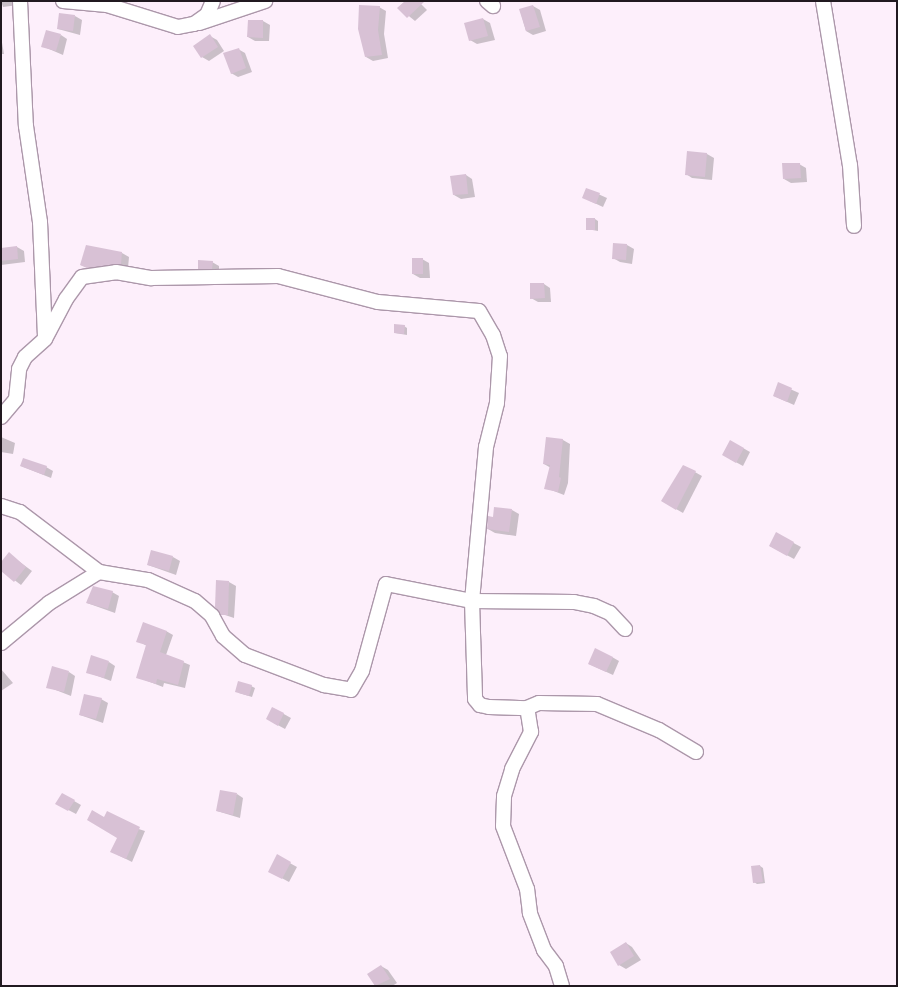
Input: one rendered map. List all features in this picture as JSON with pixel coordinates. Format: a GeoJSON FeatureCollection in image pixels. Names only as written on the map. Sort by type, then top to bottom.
{"type":"FeatureCollection","features":[{"type":"Feature","properties":{"kind":"street"},"geometry":{"type":"LineString","coordinates":[[20,1],[26,126],[40,222],[45,339]]}},
{"type":"Feature","properties":{"kind":"street"},"geometry":{"type":"LineString","coordinates":[[63,1],[107,5],[178,27],[194,24],[265,1]]}},
{"type":"Feature","properties":{"kind":"street"},"geometry":{"type":"LineString","coordinates":[[194,24],[207,15],[213,1]]}},
{"type":"Feature","properties":{"kind":"street"},"geometry":{"type":"LineString","coordinates":[[824,1],[850,165],[854,226]]}},
{"type":"Feature","properties":{"kind":"street"},"geometry":{"type":"LineString","coordinates":[[1,417],[16,400],[19,369],[25,357],[45,339],[66,299],[82,277],[116,272],[150,278],[278,276],[378,302],[479,311],[493,334],[500,356],[497,403],[486,447],[472,601],[475,699],[480,705],[489,707],[527,708],[538,703],[597,704],[660,730],[696,752]]}},
{"type":"Feature","properties":{"kind":"street"},"geometry":{"type":"LineString","coordinates":[[1,506],[20,512],[99,572],[148,580],[169,588],[195,601],[212,616],[224,636],[245,655],[324,685],[351,690],[362,671],[386,584],[472,601],[574,602],[594,606],[610,613],[625,629]]}},
{"type":"Feature","properties":{"kind":"street"},"geometry":{"type":"LineString","coordinates":[[1,643],[49,603],[99,572]]}},
{"type":"Feature","properties":{"kind":"street"},"geometry":{"type":"LineString","coordinates":[[527,708],[531,732],[512,769],[504,796],[503,826],[527,889],[530,913],[544,950],[556,966],[562,986]]}},
{"type":"Feature","properties":{"kind":"building"},"geometry":{"type":"Polygon","coordinates":[[[405,1],[425,1],[407,18],[397,8],[405,1]]]}},
{"type":"Feature","properties":{"kind":"building"},"geometry":{"type":"Polygon","coordinates":[[[359,5],[380,6],[378,30],[382,55],[365,57],[358,29],[359,5]]]}},
{"type":"Feature","properties":{"kind":"building"},"geometry":{"type":"Polygon","coordinates":[[[533,5],[540,27],[526,31],[519,9],[533,5]]]}},
{"type":"Feature","properties":{"kind":"building"},"geometry":{"type":"Polygon","coordinates":[[[59,13],[75,15],[73,31],[57,29],[59,13]]]}},
{"type":"Feature","properties":{"kind":"building"},"geometry":{"type":"Polygon","coordinates":[[[483,18],[488,36],[469,41],[464,23],[483,18]]]}},
{"type":"Feature","properties":{"kind":"building"},"geometry":{"type":"Polygon","coordinates":[[[248,20],[263,20],[263,38],[247,37],[248,20]]]}},
{"type":"Feature","properties":{"kind":"building"},"geometry":{"type":"Polygon","coordinates":[[[46,30],[61,34],[56,51],[41,47],[46,30]]]}},
{"type":"Feature","properties":{"kind":"building"},"geometry":{"type":"Polygon","coordinates":[[[210,34],[218,47],[201,58],[193,46],[210,34]]]}},
{"type":"Feature","properties":{"kind":"building"},"geometry":{"type":"Polygon","coordinates":[[[239,48],[246,68],[231,74],[223,53],[239,48]]]}},
{"type":"Feature","properties":{"kind":"building"},"geometry":{"type":"Polygon","coordinates":[[[687,151],[707,153],[705,177],[685,175],[687,151]]]}},
{"type":"Feature","properties":{"kind":"building"},"geometry":{"type":"Polygon","coordinates":[[[782,163],[800,163],[801,178],[783,179],[782,163]]]}},
{"type":"Feature","properties":{"kind":"building"},"geometry":{"type":"Polygon","coordinates":[[[466,174],[468,194],[453,195],[450,176],[466,174]]]}},
{"type":"Feature","properties":{"kind":"building"},"geometry":{"type":"Polygon","coordinates":[[[586,188],[600,193],[596,204],[582,198],[586,188]]]}},
{"type":"Feature","properties":{"kind":"building"},"geometry":{"type":"Polygon","coordinates":[[[586,218],[595,218],[595,230],[586,230],[586,218]]]}},
{"type":"Feature","properties":{"kind":"building"},"geometry":{"type":"Polygon","coordinates":[[[613,243],[627,244],[626,260],[612,259],[613,243]]]}},
{"type":"Feature","properties":{"kind":"building"},"geometry":{"type":"Polygon","coordinates":[[[86,245],[122,252],[121,264],[87,268],[80,265],[86,245]]]}},
{"type":"Feature","properties":{"kind":"building"},"geometry":{"type":"Polygon","coordinates":[[[17,246],[18,259],[1,261],[1,248],[17,246]]]}},
{"type":"Feature","properties":{"kind":"building"},"geometry":{"type":"Polygon","coordinates":[[[412,258],[423,258],[423,274],[412,274],[412,258]]]}},
{"type":"Feature","properties":{"kind":"building"},"geometry":{"type":"Polygon","coordinates":[[[198,260],[213,261],[212,269],[198,269],[198,260]]]}},
{"type":"Feature","properties":{"kind":"building"},"geometry":{"type":"Polygon","coordinates":[[[530,283],[544,283],[545,298],[530,299],[530,283]]]}},
{"type":"Feature","properties":{"kind":"building"},"geometry":{"type":"Polygon","coordinates":[[[394,324],[405,325],[404,334],[394,333],[394,324]]]}},
{"type":"Feature","properties":{"kind":"building"},"geometry":{"type":"Polygon","coordinates":[[[778,382],[792,388],[787,402],[773,396],[778,382]]]}},
{"type":"Feature","properties":{"kind":"building"},"geometry":{"type":"Polygon","coordinates":[[[546,437],[563,439],[559,477],[561,478],[558,492],[544,489],[550,465],[543,464],[546,437]]]}},
{"type":"Feature","properties":{"kind":"building"},"geometry":{"type":"Polygon","coordinates":[[[730,440],[744,448],[736,463],[722,455],[730,440]]]}},
{"type":"Feature","properties":{"kind":"building"},"geometry":{"type":"Polygon","coordinates":[[[23,458],[47,466],[44,475],[20,466],[23,458]]]}},
{"type":"Feature","properties":{"kind":"building"},"geometry":{"type":"Polygon","coordinates":[[[683,465],[696,471],[676,510],[661,501],[683,465]]]}},
{"type":"Feature","properties":{"kind":"building"},"geometry":{"type":"Polygon","coordinates":[[[494,507],[512,509],[509,532],[487,529],[488,516],[493,517],[494,507]]]}},
{"type":"Feature","properties":{"kind":"building"},"geometry":{"type":"Polygon","coordinates":[[[776,532],[794,542],[787,556],[769,546],[776,532]]]}},
{"type":"Feature","properties":{"kind":"building"},"geometry":{"type":"Polygon","coordinates":[[[151,550],[173,556],[169,571],[147,565],[151,550]]]}},
{"type":"Feature","properties":{"kind":"building"},"geometry":{"type":"Polygon","coordinates":[[[9,552],[26,567],[14,582],[1,571],[1,562],[9,552]]]}},
{"type":"Feature","properties":{"kind":"building"},"geometry":{"type":"Polygon","coordinates":[[[216,580],[229,581],[228,615],[221,615],[215,607],[216,580]]]}},
{"type":"Feature","properties":{"kind":"building"},"geometry":{"type":"Polygon","coordinates":[[[93,586],[113,591],[108,609],[86,603],[93,586]]]}},
{"type":"Feature","properties":{"kind":"building"},"geometry":{"type":"Polygon","coordinates":[[[143,622],[167,631],[160,652],[184,661],[178,685],[157,679],[156,684],[136,678],[146,645],[136,642],[143,622]]]}},
{"type":"Feature","properties":{"kind":"building"},"geometry":{"type":"Polygon","coordinates":[[[595,648],[613,657],[606,672],[588,664],[595,648]]]}},
{"type":"Feature","properties":{"kind":"building"},"geometry":{"type":"Polygon","coordinates":[[[91,655],[109,661],[104,678],[86,673],[91,655]]]}},
{"type":"Feature","properties":{"kind":"building"},"geometry":{"type":"Polygon","coordinates":[[[52,666],[69,671],[64,692],[46,688],[52,666]]]}},
{"type":"Feature","properties":{"kind":"building"},"geometry":{"type":"Polygon","coordinates":[[[238,681],[252,685],[249,696],[235,692],[238,681]]]}},
{"type":"Feature","properties":{"kind":"building"},"geometry":{"type":"Polygon","coordinates":[[[84,694],[102,698],[96,719],[79,715],[84,694]]]}},
{"type":"Feature","properties":{"kind":"building"},"geometry":{"type":"Polygon","coordinates":[[[272,707],[284,713],[278,726],[266,719],[272,707]]]}},
{"type":"Feature","properties":{"kind":"building"},"geometry":{"type":"Polygon","coordinates":[[[220,790],[237,793],[233,815],[216,811],[220,790]]]}},
{"type":"Feature","properties":{"kind":"building"},"geometry":{"type":"Polygon","coordinates":[[[62,793],[75,800],[68,811],[55,804],[62,793]]]}},
{"type":"Feature","properties":{"kind":"building"},"geometry":{"type":"Polygon","coordinates":[[[92,810],[104,817],[107,811],[140,827],[126,859],[110,852],[117,838],[87,820],[92,810]]]}},
{"type":"Feature","properties":{"kind":"building"},"geometry":{"type":"Polygon","coordinates":[[[277,854],[291,862],[282,879],[268,872],[277,854]]]}},
{"type":"Feature","properties":{"kind":"building"},"geometry":{"type":"Polygon","coordinates":[[[760,865],[763,882],[753,883],[751,866],[760,865]]]}},
{"type":"Feature","properties":{"kind":"building"},"geometry":{"type":"Polygon","coordinates":[[[626,942],[634,956],[618,966],[610,952],[626,942]]]}},
{"type":"Feature","properties":{"kind":"building"},"geometry":{"type":"Polygon","coordinates":[[[381,965],[390,979],[375,986],[367,974],[381,965]]]}}]}
